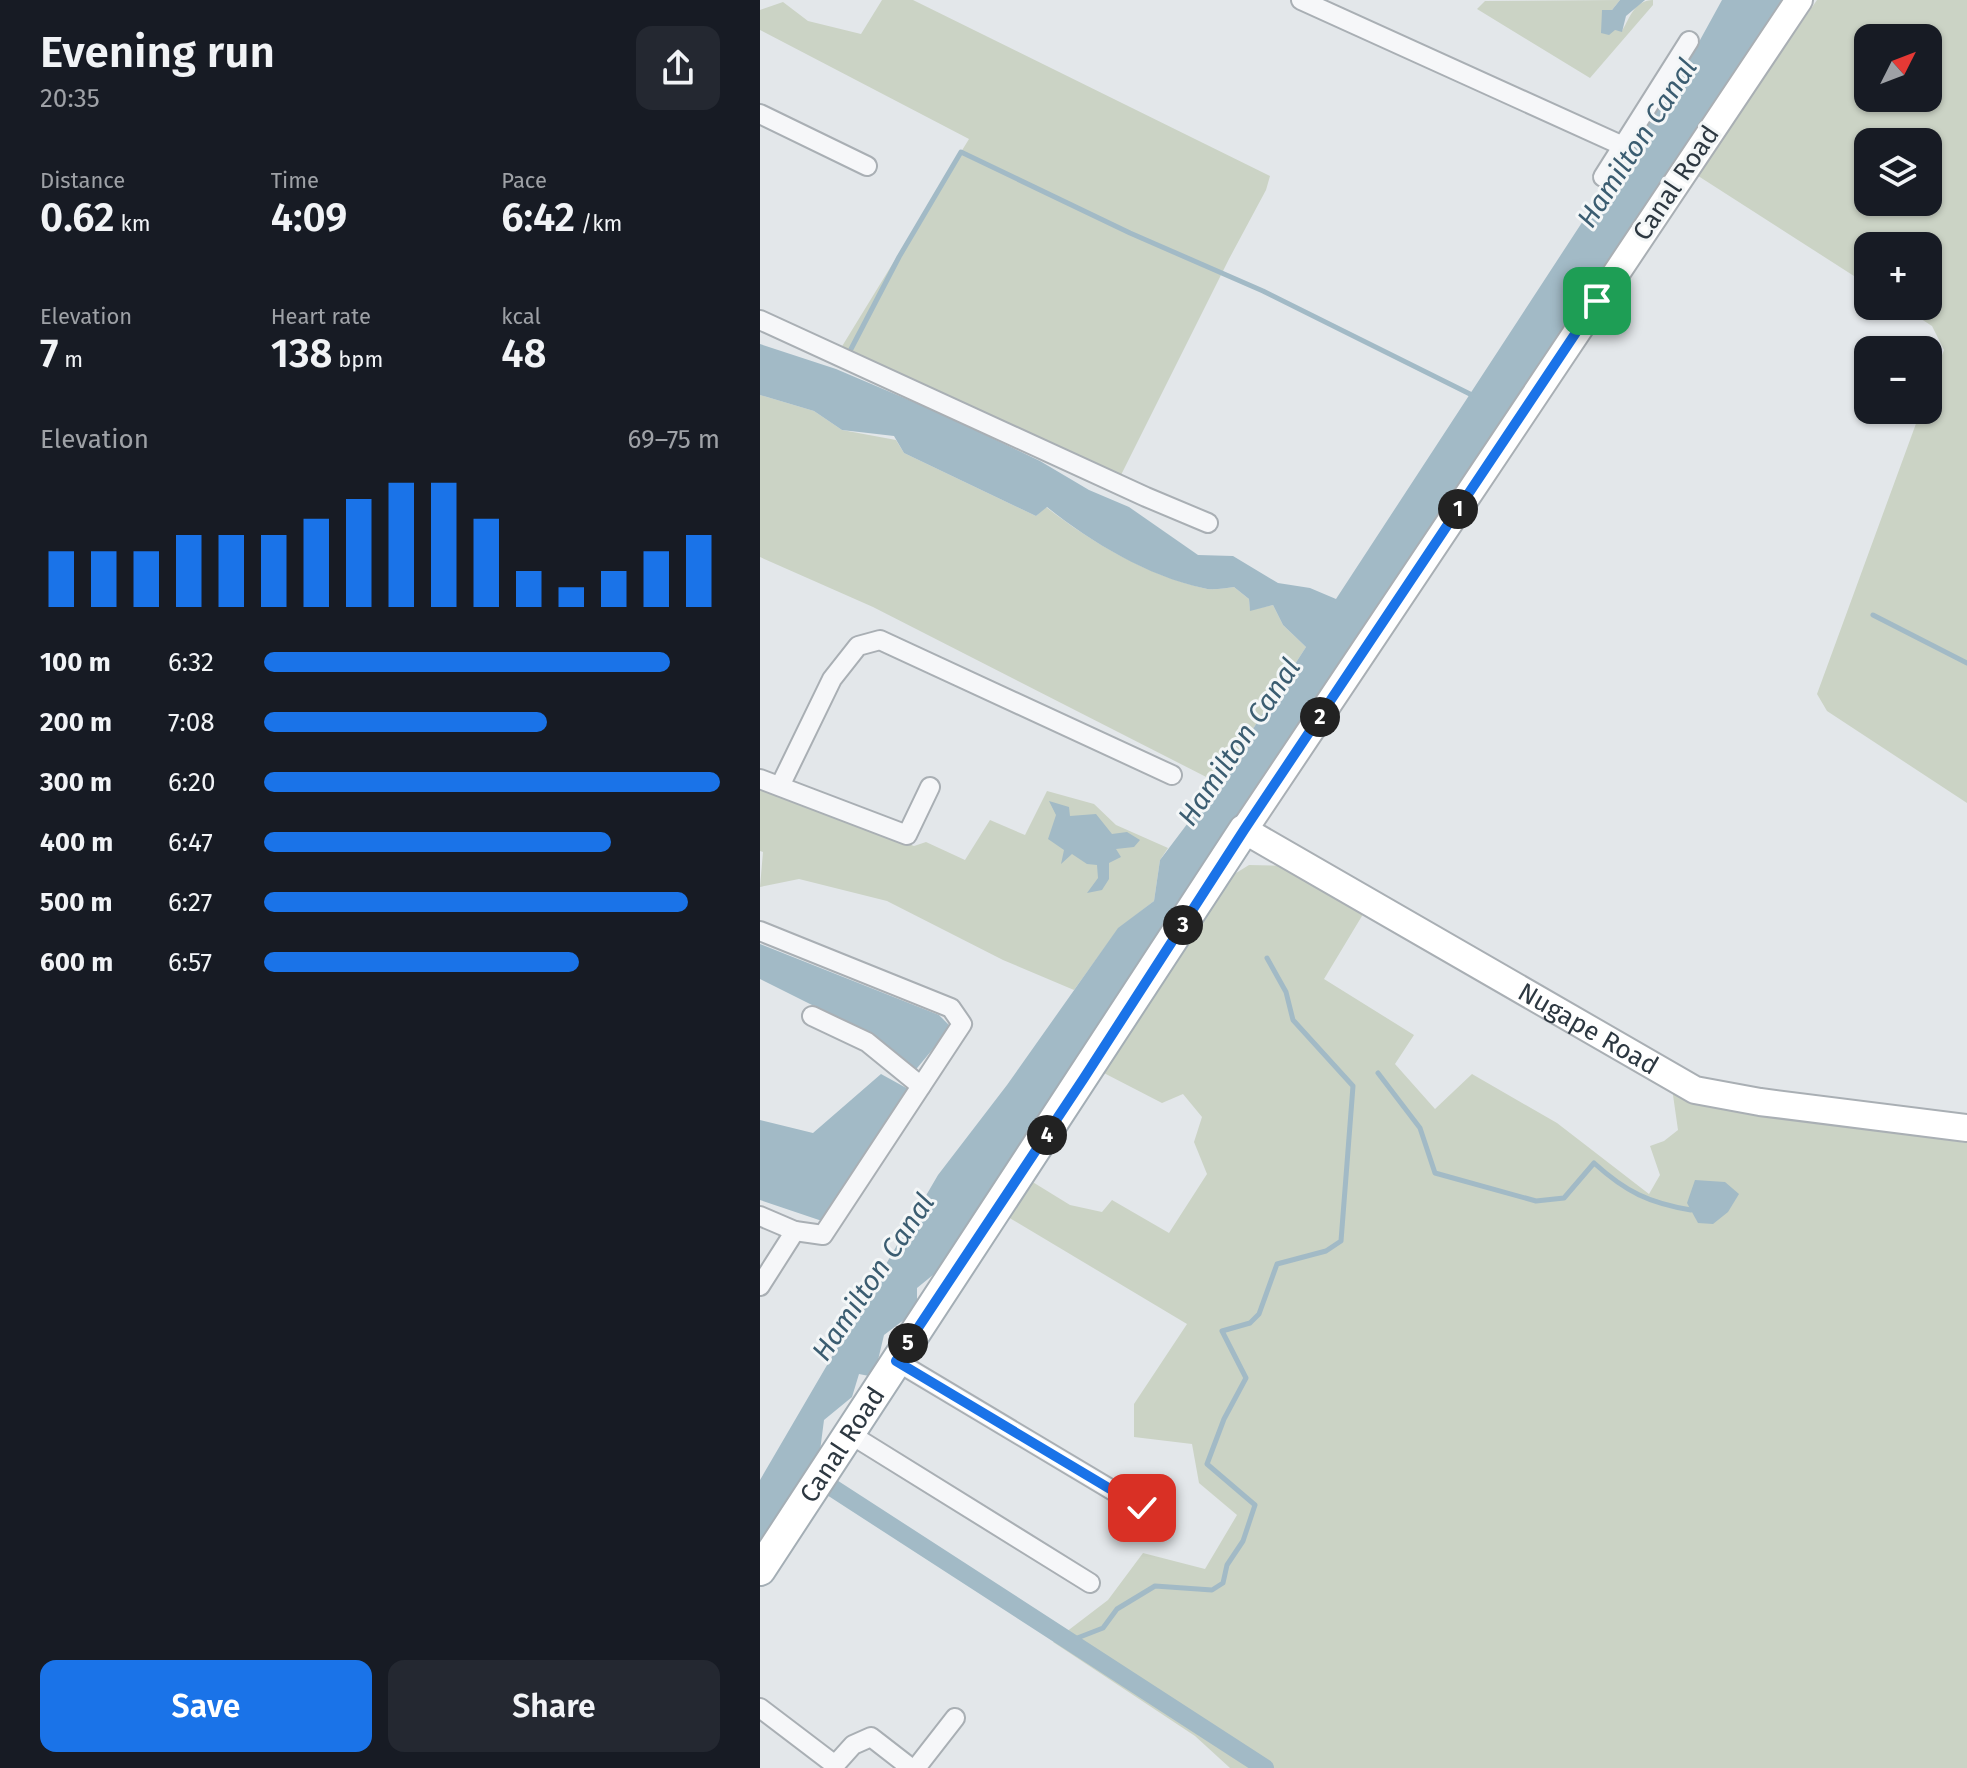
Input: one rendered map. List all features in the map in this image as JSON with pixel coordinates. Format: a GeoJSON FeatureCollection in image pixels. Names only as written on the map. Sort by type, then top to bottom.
{"type":"FeatureCollection","features":[{"type":"Feature","properties":{"kind":"main road","name":"Canal Road"},"geometry":{"type":"LineString","coordinates":[[760,1570],[1244,830],[1799,0]]}},
{"type":"Feature","properties":{"kind":"main road","name":"Nugape Road"},"geometry":{"type":"LineString","coordinates":[[1244,830],[1695,1090],[1760,1102],[1967,1128]]}},
{"type":"Feature","properties":{"kind":"street"},"geometry":{"type":"LineString","coordinates":[[1301,0],[1623,146]]}},
{"type":"Feature","properties":{"kind":"street"},"geometry":{"type":"LineString","coordinates":[[1603,177],[1689,41]]}},
{"type":"Feature","properties":{"kind":"street"},"geometry":{"type":"LineString","coordinates":[[760,114],[867,166]]}},
{"type":"Feature","properties":{"kind":"street"},"geometry":{"type":"LineString","coordinates":[[760,320],[1208,523]]}},
{"type":"Feature","properties":{"kind":"street"},"geometry":{"type":"LineString","coordinates":[[780,786],[832,679],[858,646],[880,640],[1172,775]]}},
{"type":"Feature","properties":{"kind":"street"},"geometry":{"type":"LineString","coordinates":[[760,779],[907,835],[930,787]]}},
{"type":"Feature","properties":{"kind":"street"},"geometry":{"type":"LineString","coordinates":[[760,931],[951,1008],[962,1024],[823,1235],[795,1231],[760,1216]]}},
{"type":"Feature","properties":{"kind":"street"},"geometry":{"type":"LineString","coordinates":[[812,1016],[867,1042],[921,1086]]}},
{"type":"Feature","properties":{"kind":"street"},"geometry":{"type":"LineString","coordinates":[[760,1286],[795,1231]]}},
{"type":"Feature","properties":{"kind":"street"},"geometry":{"type":"LineString","coordinates":[[896,1361],[1142,1508]]}},
{"type":"Feature","properties":{"kind":"street"},"geometry":{"type":"LineString","coordinates":[[850,1434],[1090,1583]]}},
{"type":"Feature","properties":{"kind":"street"},"geometry":{"type":"LineString","coordinates":[[760,1708],[835,1765],[853,1745],[871,1737],[913,1768],[955,1718]]}},
{"type":"Feature","properties":{"kind":"shaded area"},"geometry":{"type":"Polygon","coordinates":[[[882,0],[913,0],[1270,176],[1266,190],[1121,475],[841,348],[969,139],[760,30],[760,10],[783,2],[808,21],[861,34],[882,0]]]}},
{"type":"Feature","properties":{"kind":"shaded area"},"geometry":{"type":"Polygon","coordinates":[[[1620,0],[1612,10],[1615,30],[1622,31],[1634,10],[1642,3],[1653,0],[1653,5],[1590,78],[1477,9],[1485,1],[1620,0]]]}},
{"type":"Feature","properties":{"kind":"shaded area"},"geometry":{"type":"Polygon","coordinates":[[[1817,0],[1967,0],[1967,803],[1827,711],[1817,694],[1916,424],[1942,424],[1942,336],[1937,336],[1932,326],[1923,320],[1942,320],[1942,232],[1854,232],[1854,276],[1692,172],[1755,90],[1817,0]]]}},
{"type":"Feature","properties":{"kind":"shaded area"},"geometry":{"type":"Polygon","coordinates":[[[760,395],[814,411],[842,430],[896,440],[904,453],[1036,516],[1046,507],[1101,545],[1161,575],[1207,589],[1234,587],[1249,599],[1250,610],[1273,605],[1283,625],[1306,647],[1218,783],[873,607],[760,557],[760,395]]]}},
{"type":"Feature","properties":{"kind":"shaded area"},"geometry":{"type":"Polygon","coordinates":[[[760,786],[914,846],[926,842],[965,860],[990,820],[1025,835],[1047,791],[1094,804],[1116,825],[1168,848],[1160,860],[1154,901],[1118,929],[1074,990],[1003,960],[887,901],[799,879],[760,887],[763,852],[760,851],[760,786]]]}},
{"type":"Feature","properties":{"kind":"shaded area"},"geometry":{"type":"Polygon","coordinates":[[[1249,865],[1292,866],[1365,911],[1324,979],[1414,1035],[1395,1064],[1435,1109],[1472,1074],[1557,1123],[1649,1194],[1660,1175],[1650,1146],[1664,1141],[1678,1130],[1672,1088],[1769,1115],[1967,1143],[1967,1768],[1230,1768],[1195,1736],[1053,1642],[1108,1600],[1143,1553],[1205,1569],[1237,1515],[1199,1483],[1192,1444],[1134,1437],[1134,1404],[1187,1324],[1008,1217],[1031,1181],[1070,1205],[1102,1212],[1112,1200],[1169,1233],[1207,1174],[1194,1142],[1202,1117],[1183,1094],[1162,1103],[1100,1071],[1122,1047],[1228,878],[1249,865]]]}},
{"type":"Feature","properties":{"kind":"water"},"geometry":{"type":"Polygon","coordinates":[[[1620,0],[1645,0],[1626,16],[1622,32],[1601,33],[1602,10],[1612,10],[1620,0]]]}},
{"type":"Feature","properties":{"kind":"water","name":"Hamilton Canal"},"geometry":{"type":"Polygon","coordinates":[[[1722,0],[1787,0],[944,1266],[917,1288],[917,1310],[884,1335],[874,1377],[859,1374],[852,1397],[824,1420],[820,1451],[760,1541],[760,1480],[938,1175],[1007,1085],[1118,928],[1154,901],[1160,860],[1218,783],[1306,647],[1283,625],[1273,605],[1250,611],[1249,599],[1234,587],[1207,589],[1161,575],[1101,545],[1047,507],[1036,516],[904,453],[894,436],[842,430],[814,411],[760,395],[760,344],[836,369],[942,414],[1040,461],[1089,490],[1129,507],[1198,555],[1233,556],[1278,583],[1310,588],[1336,599],[1694,51],[1722,0]]]}},
{"type":"Feature","properties":{"kind":"water"},"geometry":{"type":"Polygon","coordinates":[[[1049,801],[1069,807],[1070,816],[1096,814],[1112,834],[1127,832],[1140,840],[1134,847],[1116,849],[1121,857],[1109,863],[1109,879],[1102,890],[1087,893],[1098,878],[1097,865],[1087,864],[1072,854],[1061,864],[1064,850],[1048,839],[1056,815],[1049,801]]]}},
{"type":"Feature","properties":{"kind":"water"},"geometry":{"type":"Polygon","coordinates":[[[760,944],[939,1015],[951,1027],[913,1073],[874,1036],[760,979],[760,944]]]}},
{"type":"Feature","properties":{"kind":"water"},"geometry":{"type":"Polygon","coordinates":[[[881,1074],[910,1090],[825,1222],[760,1200],[760,1120],[813,1133],[881,1074]]]}},
{"type":"Feature","properties":{"kind":"water"},"geometry":{"type":"Polygon","coordinates":[[[1695,1180],[1725,1182],[1739,1194],[1728,1212],[1713,1224],[1698,1223],[1687,1203],[1695,1180]]]}},
{"type":"Feature","properties":{"kind":"waterway"},"geometry":{"type":"LineString","coordinates":[[851,349],[899,257],[961,152],[1130,233],[1263,291],[1474,396]]}},
{"type":"Feature","properties":{"kind":"waterway"},"geometry":{"type":"LineString","coordinates":[[1873,615],[1967,663]]}},
{"type":"Feature","properties":{"kind":"waterway"},"geometry":{"type":"LineString","coordinates":[[1067,1642],[1103,1628],[1117,1609],[1155,1586],[1212,1590],[1223,1583],[1227,1565],[1243,1541],[1255,1505],[1207,1464],[1224,1419],[1246,1378],[1222,1331],[1250,1323],[1259,1314],[1277,1264],[1326,1251],[1341,1241],[1353,1086],[1293,1020],[1286,992],[1267,958]]}},
{"type":"Feature","properties":{"kind":"waterway"},"geometry":{"type":"LineString","coordinates":[[1378,1073],[1420,1128],[1435,1173],[1536,1201],[1564,1198],[1594,1163],[1639,1195],[1691,1210]]}},
{"type":"Feature","properties":{"kind":"waterway"},"geometry":{"type":"LineString","coordinates":[[811,1474],[1265,1768]]}},
{"type":"Feature","properties":{"kind":"route"},"geometry":{"type":"LineString","coordinates":[[1142,1508],[896,1361],[1244,830],[1597,301]]}}]}
